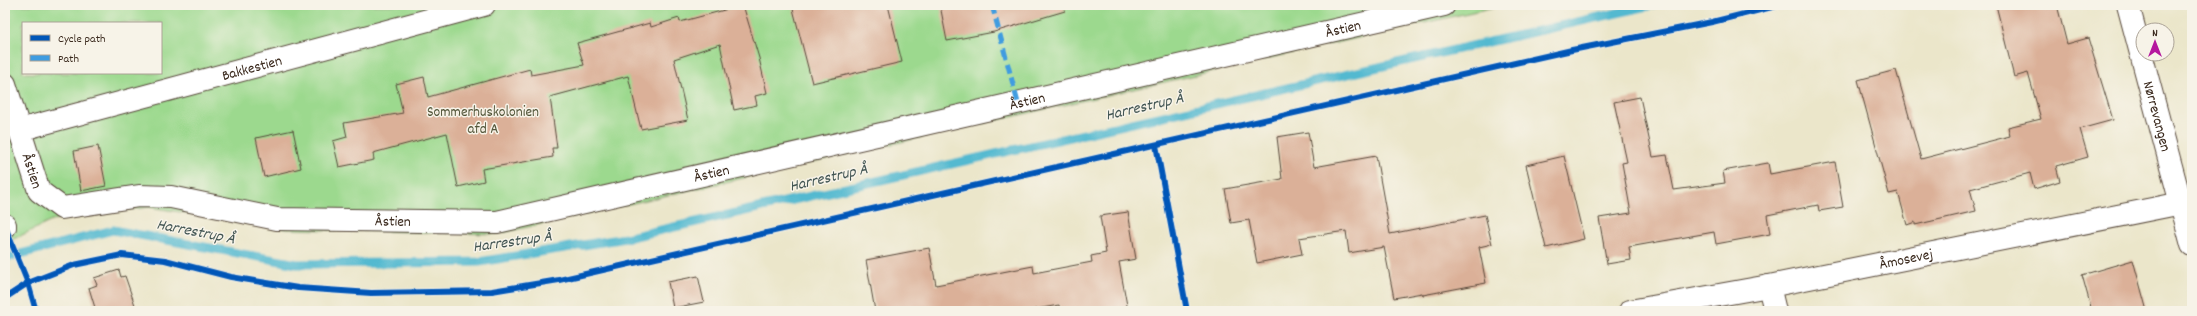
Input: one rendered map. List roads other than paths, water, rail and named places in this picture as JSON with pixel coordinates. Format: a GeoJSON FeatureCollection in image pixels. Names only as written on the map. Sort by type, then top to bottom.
{"type":"FeatureCollection","features":[{"type":"Feature","properties":{"kind":"street","name":"Bakkestien"},"geometry":{"type":"LineString","coordinates":[[13,118],[484,5]]}},
{"type":"Feature","properties":{"kind":"street","name":"Åstien"},"geometry":{"type":"LineString","coordinates":[[5,84],[13,118],[39,191],[62,208],[138,196],[171,197],[277,219],[497,222],[1444,5]]}},
{"type":"Feature","properties":{"kind":"street","name":"Nørrevangen"},"geometry":{"type":"LineString","coordinates":[[2128,5],[2186,202],[2192,245]]}},
{"type":"Feature","properties":{"kind":"street","name":"Åmosevej"},"geometry":{"type":"LineString","coordinates":[[1630,311],[1769,286],[2186,202]]}},
{"type":"Feature","properties":{"kind":"street"},"geometry":{"type":"LineString","coordinates":[[1769,286],[1775,311]]}},
{"type":"Feature","properties":{"kind":"waterway","name":"Harrestrup Å"},"geometry":{"type":"LineString","coordinates":[[5,258],[113,230],[297,264],[479,262],[626,238],[1652,5]]}},
{"type":"Feature","properties":{"kind":"park label","name":"Sommerhuskolonien afd A"},"geometry":{"type":"Point","coordinates":[483,120]}}]}
